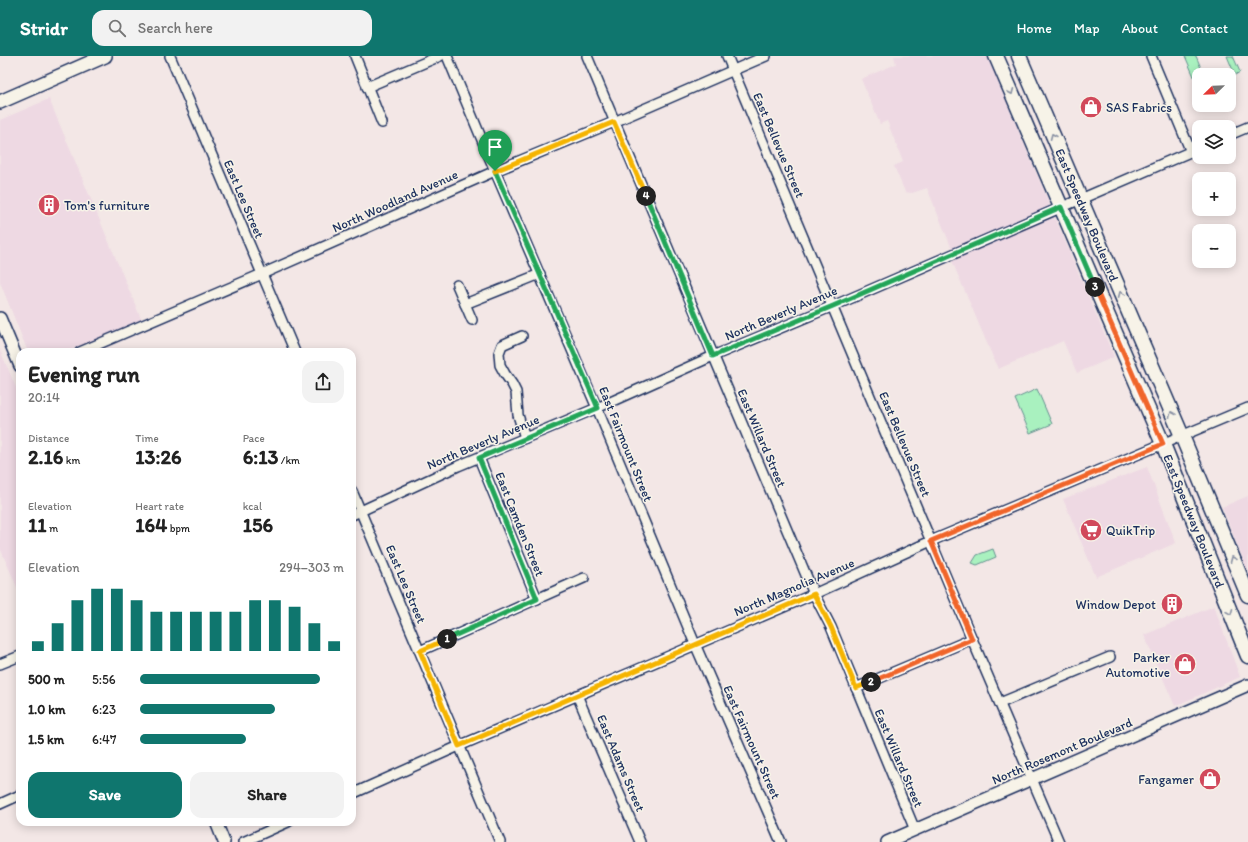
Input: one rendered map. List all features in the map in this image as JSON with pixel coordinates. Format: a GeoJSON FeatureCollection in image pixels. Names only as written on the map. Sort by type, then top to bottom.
{"type":"FeatureCollection","features":[{"type":"Feature","properties":{"kind":"main road"},"geometry":{"type":"LineString","coordinates":[[0,102],[104,56]]}},
{"type":"Feature","properties":{"kind":"main road","name":"East Speedway Boulevard"},"geometry":{"type":"LineString","coordinates":[[996,56],[1163,444],[1248,656]]}},
{"type":"Feature","properties":{"kind":"main road","name":"East Speedway Boulevard"},"geometry":{"type":"LineString","coordinates":[[1018,56],[1182,436],[1248,596]]}},
{"type":"Feature","properties":{"kind":"street","name":"East Lee Street"},"geometry":{"type":"LineString","coordinates":[[170,56],[292,348]]}},
{"type":"Feature","properties":{"kind":"street"},"geometry":{"type":"LineString","coordinates":[[355,56],[382,123]]}},
{"type":"Feature","properties":{"kind":"street"},"geometry":{"type":"LineString","coordinates":[[367,87],[440,56]]}},
{"type":"Feature","properties":{"kind":"street","name":"East Fairmount Street"},"geometry":{"type":"LineString","coordinates":[[447,56],[495,171],[598,408],[695,644],[781,842]]}},
{"type":"Feature","properties":{"kind":"street","name":"East Willard Street"},"geometry":{"type":"LineString","coordinates":[[587,56],[814,594],[831,627],[915,830]]}},
{"type":"Feature","properties":{"kind":"street","name":"East Bellevue Street"},"geometry":{"type":"LineString","coordinates":[[727,56],[1059,842]]}},
{"type":"Feature","properties":{"kind":"street","name":"North Woodland Avenue"},"geometry":{"type":"LineString","coordinates":[[89,348],[262,274],[495,171],[614,122],[766,56]]}},
{"type":"Feature","properties":{"kind":"street"},"geometry":{"type":"LineString","coordinates":[[1151,56],[1192,144]]}},
{"type":"Feature","properties":{"kind":"street"},"geometry":{"type":"LineString","coordinates":[[1236,133],[1248,127]]}},
{"type":"Feature","properties":{"kind":"street","name":"North Beverly Avenue"},"geometry":{"type":"LineString","coordinates":[[356,514],[458,466],[598,408],[713,356],[1192,151]]}},
{"type":"Feature","properties":{"kind":"street"},"geometry":{"type":"LineString","coordinates":[[465,304],[540,274]]}},
{"type":"Feature","properties":{"kind":"street"},"geometry":{"type":"LineString","coordinates":[[457,285],[472,320]]}},
{"type":"Feature","properties":{"kind":"street"},"geometry":{"type":"LineString","coordinates":[[0,318],[16,356]]}},
{"type":"Feature","properties":{"kind":"street"},"geometry":{"type":"LineString","coordinates":[[522,336],[502,345],[499,354],[500,365],[516,392],[518,415],[524,438]]}},
{"type":"Feature","properties":{"kind":"street","name":"North Magnolia Avenue"},"geometry":{"type":"LineString","coordinates":[[356,792],[459,746],[814,594],[931,541],[1248,408]]}},
{"type":"Feature","properties":{"kind":"street","name":"East Camden Street"},"geometry":{"type":"LineString","coordinates":[[479,458],[537,599]]}},
{"type":"Feature","properties":{"kind":"street","name":"East Lee Street"},"geometry":{"type":"LineString","coordinates":[[356,514],[420,651],[500,842]]}},
{"type":"Feature","properties":{"kind":"street"},"geometry":{"type":"LineString","coordinates":[[420,651],[584,578]]}},
{"type":"Feature","properties":{"kind":"street"},"geometry":{"type":"LineString","coordinates":[[856,688],[972,639]]}},
{"type":"Feature","properties":{"kind":"street"},"geometry":{"type":"LineString","coordinates":[[1000,703],[1110,657]]}},
{"type":"Feature","properties":{"kind":"street"},"geometry":{"type":"LineString","coordinates":[[0,664],[16,658]]}},
{"type":"Feature","properties":{"kind":"street","name":"North Rosemont Boulevard"},"geometry":{"type":"LineString","coordinates":[[887,842],[1032,778],[1248,686]]}},
{"type":"Feature","properties":{"kind":"street","name":"East Adams Street"},"geometry":{"type":"LineString","coordinates":[[577,695],[640,842]]}},
{"type":"Feature","properties":{"kind":"street"},"geometry":{"type":"LineString","coordinates":[[0,804],[16,797]]}},
{"type":"Feature","properties":{"kind":"street"},"geometry":{"type":"LineString","coordinates":[[218,826],[224,842]]}},
{"type":"Feature","properties":{"kind":"street"},"geometry":{"type":"LineString","coordinates":[[242,842],[279,826]]}},
{"type":"Feature","properties":{"kind":"shaded area"},"geometry":{"type":"Polygon","coordinates":[[[894,56],[987,56],[1114,357],[1077,373],[1063,341],[998,369],[952,261],[952,249],[927,188],[912,193],[905,192],[894,166],[903,162],[887,121],[880,124],[861,79],[896,64],[894,56]]]}},
{"type":"Feature","properties":{"kind":"shaded area"},"geometry":{"type":"Polygon","coordinates":[[[49,99],[142,321],[75,348],[26,348],[0,282],[0,120],[49,99]]]}},
{"type":"Feature","properties":{"kind":"shaded area"},"geometry":{"type":"Polygon","coordinates":[[[0,350],[16,388],[16,585],[0,548],[0,350]]]}},
{"type":"Feature","properties":{"kind":"shaded area"},"geometry":{"type":"Polygon","coordinates":[[[1147,467],[1176,543],[1096,577],[1063,499],[1147,467]]]}},
{"type":"Feature","properties":{"kind":"shaded area"},"geometry":{"type":"Polygon","coordinates":[[[1248,496],[1248,571],[1222,507],[1248,496]]]}},
{"type":"Feature","properties":{"kind":"shaded area","name":"Parker Automotive"},"geometry":{"type":"Polygon","coordinates":[[[1214,606],[1240,677],[1175,706],[1144,635],[1214,606]]]}},
{"type":"Feature","properties":{"kind":"green space"},"geometry":{"type":"Polygon","coordinates":[[[1185,56],[1196,56],[1201,68],[1192,68],[1192,72],[1185,56]]]}},
{"type":"Feature","properties":{"kind":"green space"},"geometry":{"type":"Polygon","coordinates":[[[1227,56],[1233,56],[1240,72],[1236,74],[1236,68],[1232,68],[1227,56]]]}},
{"type":"Feature","properties":{"kind":"green space"},"geometry":{"type":"Polygon","coordinates":[[[1037,389],[1052,424],[1030,433],[1015,399],[1037,389]]]}},
{"type":"Feature","properties":{"kind":"green space"},"geometry":{"type":"Polygon","coordinates":[[[993,549],[996,557],[977,565],[972,563],[977,555],[993,549]]]}},
{"type":"Feature","properties":{"kind":"place","name":"SAS Fabrics"},"geometry":{"type":"Point","coordinates":[1091,107]}},
{"type":"Feature","properties":{"kind":"place","name":"Tom's furniture"},"geometry":{"type":"Point","coordinates":[49,205]}},
{"type":"Feature","properties":{"kind":"place","name":"QuikTrip"},"geometry":{"type":"Point","coordinates":[1091,530]}},
{"type":"Feature","properties":{"kind":"place","name":"Window Depot"},"geometry":{"type":"Point","coordinates":[1172,604]}},
{"type":"Feature","properties":{"kind":"place","name":"Parker Automotive"},"geometry":{"type":"Point","coordinates":[1185,664]}},
{"type":"Feature","properties":{"kind":"place","name":"Fangamer"},"geometry":{"type":"Point","coordinates":[1210,779]}},
{"type":"Feature","properties":{"kind":"route"},"geometry":{"type":"LineString","coordinates":[[614,122],[713,356],[833,306],[1061,207],[1163,444],[931,541],[972,639],[856,688],[831,627],[814,594],[459,746],[420,651],[537,599],[479,458],[598,408],[495,171],[614,122]]}}]}
